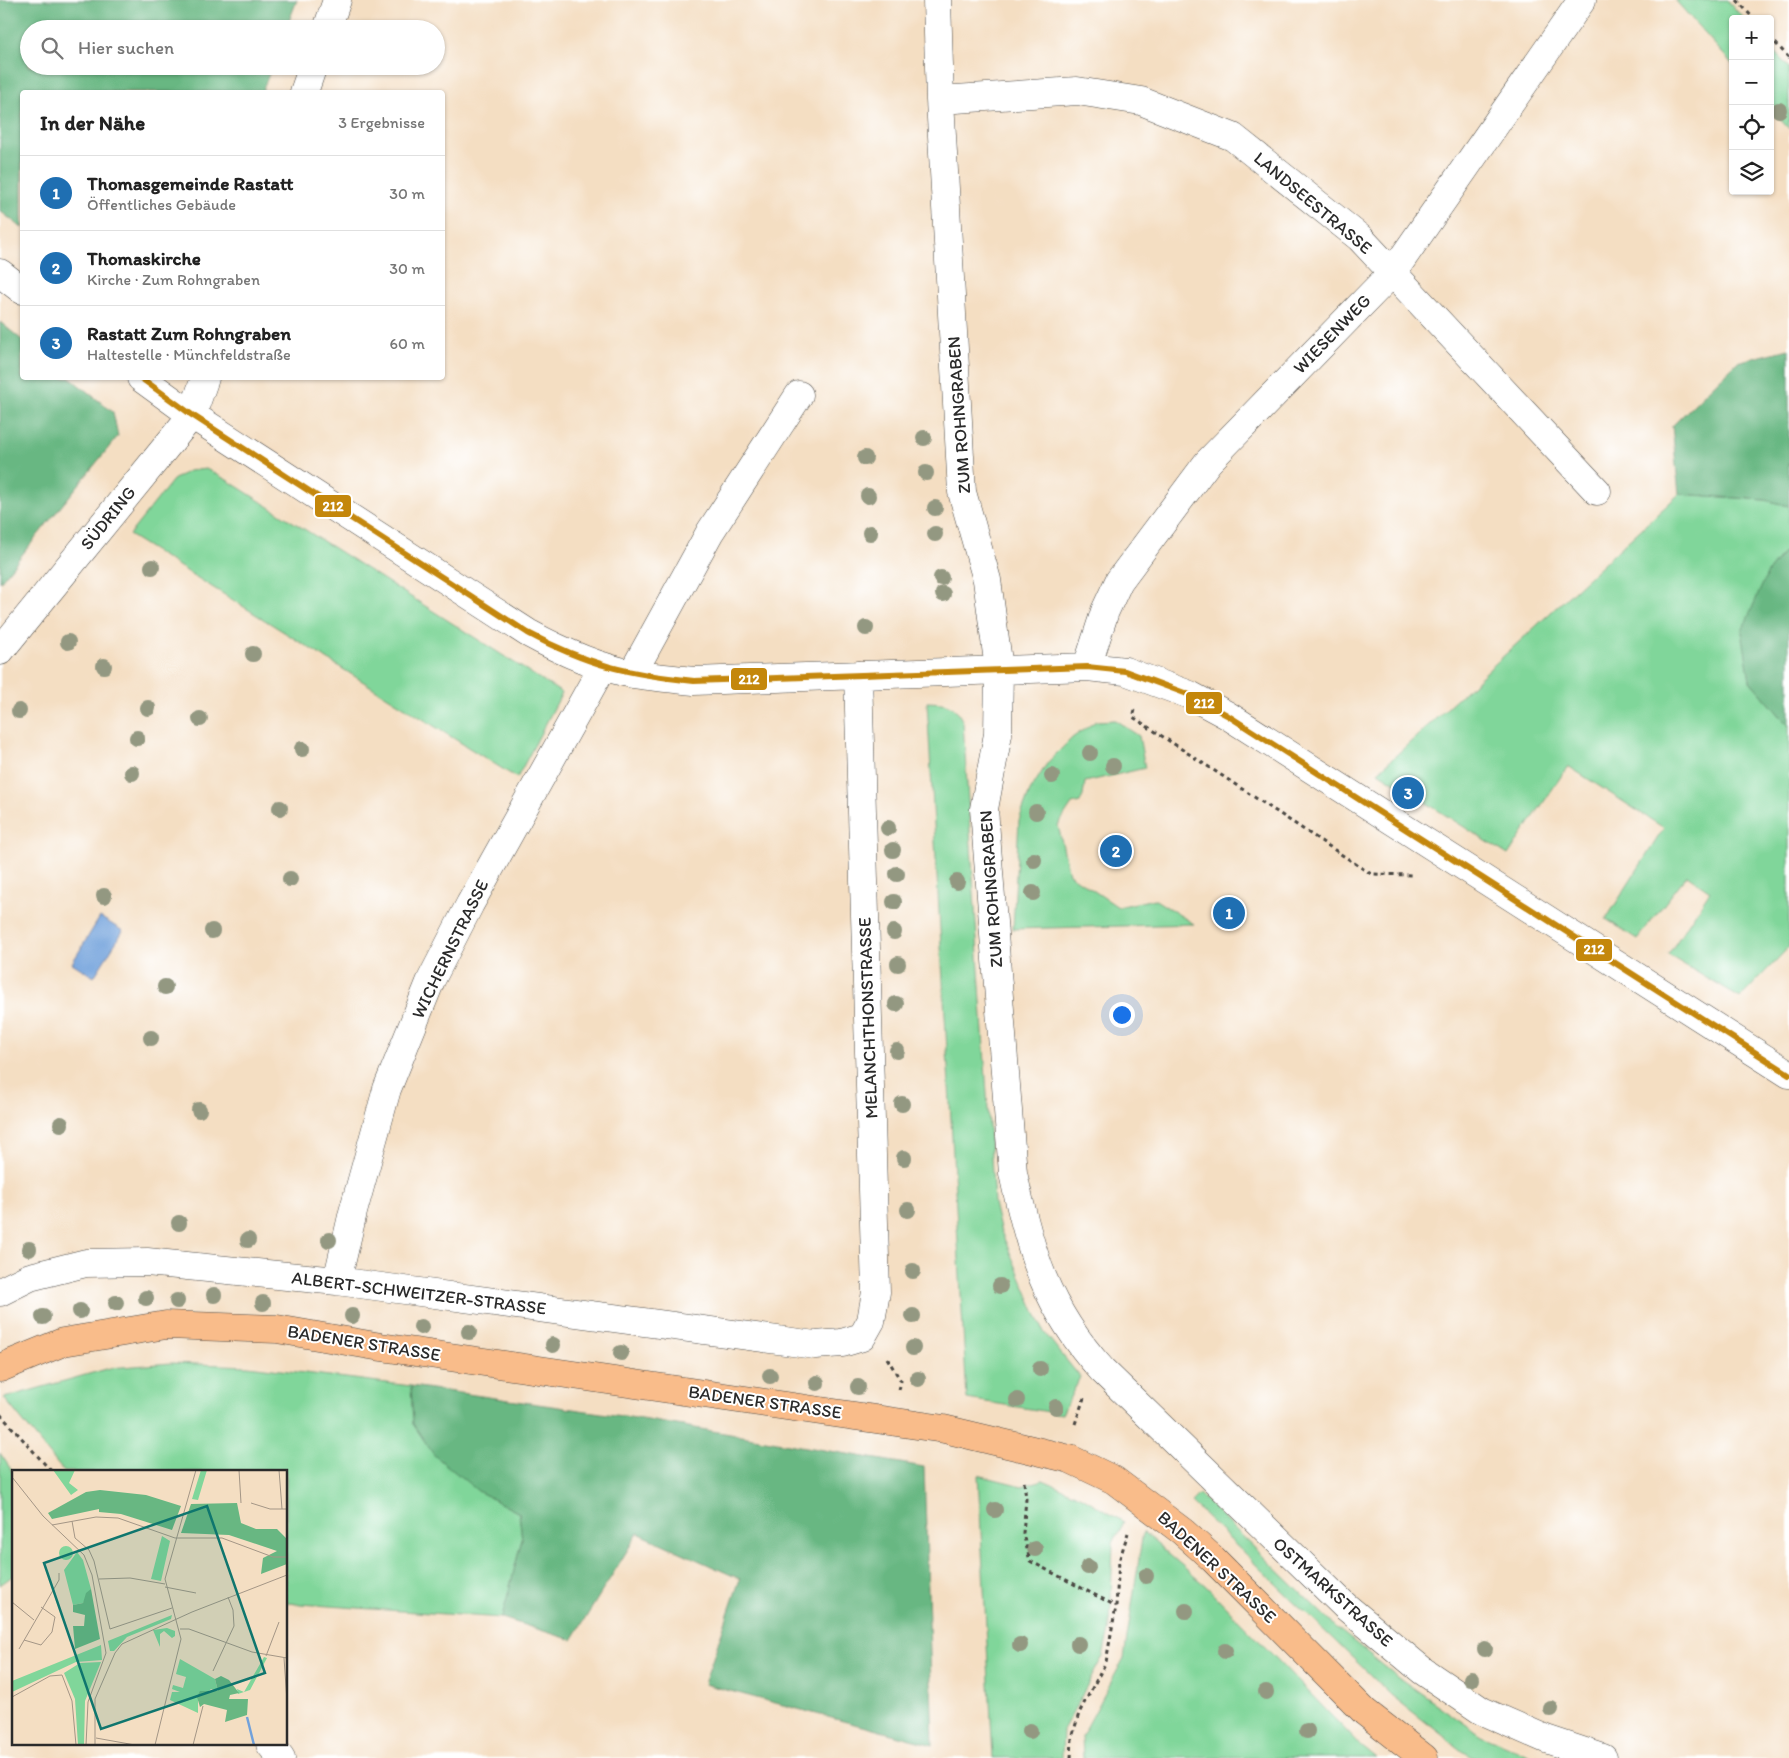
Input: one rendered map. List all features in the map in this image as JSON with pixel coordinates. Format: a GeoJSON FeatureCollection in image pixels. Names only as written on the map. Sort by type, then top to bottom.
{"type":"FeatureCollection","features":[{"type":"Feature","properties":{"kind":"main road","name":"BADENER STRASSE"},"geometry":{"type":"LineString","coordinates":[[0,1368],[63,1342],[166,1325],[277,1329],[391,1348],[944,1428],[1070,1459],[1114,1480],[1149,1505],[1214,1559],[1365,1712],[1424,1758]]}},
{"type":"Feature","properties":{"kind":"street"},"geometry":{"type":"LineString","coordinates":[[329,20],[336,0]]}},
{"type":"Feature","properties":{"kind":"street","name":"ZUM ROHNGRABEN"},"geometry":{"type":"LineString","coordinates":[[937,0],[940,100],[962,492],[987,580],[999,669],[998,734],[984,809],[1013,1173],[1025,1230],[1039,1273],[1051,1299],[1077,1343],[1102,1370]]}},
{"type":"Feature","properties":{"kind":"street","name":"WIESENWEG"},"geometry":{"type":"LineString","coordinates":[[1088,667],[1105,611],[1119,580],[1208,462],[1392,272],[1582,0]]}},
{"type":"Feature","properties":{"kind":"street"},"geometry":{"type":"LineString","coordinates":[[305,90],[311,75]]}},
{"type":"Feature","properties":{"kind":"street","name":"LANDSEESTRASSE"},"geometry":{"type":"LineString","coordinates":[[940,100],[1077,91],[1150,105],[1233,137],[1360,238],[1597,491]]}},
{"type":"Feature","properties":{"kind":"street"},"geometry":{"type":"LineString","coordinates":[[0,273],[20,288]]}},
{"type":"Feature","properties":{"kind":"street"},"geometry":{"type":"LineString","coordinates":[[144,380],[192,415],[528,633],[556,648],[603,666],[632,674],[694,681],[1088,667],[1125,671],[1190,695],[1227,716],[1789,1074]]}},
{"type":"Feature","properties":{"kind":"street","name":"SÜDRING"},"geometry":{"type":"LineString","coordinates":[[0,652],[192,415],[204,380]]}},
{"type":"Feature","properties":{"kind":"street"},"geometry":{"type":"LineString","coordinates":[[632,674],[710,532],[799,395]]}},
{"type":"Feature","properties":{"kind":"street","name":"WICHERNSTRASSE"},"geometry":{"type":"LineString","coordinates":[[337,1281],[353,1212],[388,1089],[431,980],[470,904],[603,666]]}},
{"type":"Feature","properties":{"kind":"street","name":"MELANCHTHONSTRASSE"},"geometry":{"type":"LineString","coordinates":[[852,1340],[871,1321],[876,1292],[858,674]]}},
{"type":"Feature","properties":{"kind":"street","name":"ALBERT-SCHWEITZER-STRASSE"},"geometry":{"type":"LineString","coordinates":[[0,1292],[30,1277],[86,1264],[147,1262],[337,1281],[815,1345],[852,1340]]}},
{"type":"Feature","properties":{"kind":"street","name":"OSTMARKSTRASSE"},"geometry":{"type":"LineString","coordinates":[[1102,1370],[1344,1606],[1423,1671],[1482,1711],[1546,1739],[1603,1758]]}},
{"type":"Feature","properties":{"kind":"street"},"geometry":{"type":"LineString","coordinates":[[272,1746],[281,1758]]}},
{"type":"Feature","properties":{"kind":"path"},"geometry":{"type":"LineString","coordinates":[[1737,0],[1750,15]]}},
{"type":"Feature","properties":{"kind":"path"},"geometry":{"type":"LineString","coordinates":[[1774,41],[1789,58]]}},
{"type":"Feature","properties":{"kind":"path"},"geometry":{"type":"LineString","coordinates":[[1145,678],[1133,717],[1371,874],[1419,876],[1437,849]]}},
{"type":"Feature","properties":{"kind":"path"},"geometry":{"type":"LineString","coordinates":[[852,1340],[890,1360],[901,1381],[894,1421]]}},
{"type":"Feature","properties":{"kind":"path"},"geometry":{"type":"LineString","coordinates":[[1081,1427],[1073,1423],[1089,1387],[1102,1370]]}},
{"type":"Feature","properties":{"kind":"path"},"geometry":{"type":"LineString","coordinates":[[0,1414],[50,1470]]}},
{"type":"Feature","properties":{"kind":"path"},"geometry":{"type":"LineString","coordinates":[[1020,1446],[1026,1499],[1024,1533],[1030,1561],[1116,1606]]}},
{"type":"Feature","properties":{"kind":"path"},"geometry":{"type":"LineString","coordinates":[[1071,1758],[1072,1738],[1079,1713],[1106,1662],[1116,1606],[1119,1561],[1125,1536],[1149,1505]]}},
{"type":"Feature","properties":{"kind":"green space"},"geometry":{"type":"Polygon","coordinates":[[[0,0],[297,0],[289,20],[20,20],[20,75],[269,75],[263,90],[20,90],[20,226],[0,211],[0,0]]]}},
{"type":"Feature","properties":{"kind":"green space"},"geometry":{"type":"Polygon","coordinates":[[[1675,0],[1727,0],[1740,15],[1729,15],[1729,61],[1675,0]]]}},
{"type":"Feature","properties":{"kind":"green space"},"geometry":{"type":"Polygon","coordinates":[[[1774,51],[1789,68],[1789,129],[1774,112],[1774,51]]]}},
{"type":"Feature","properties":{"kind":"green space"},"geometry":{"type":"Polygon","coordinates":[[[0,322],[20,338],[20,380],[73,380],[113,412],[118,436],[0,582],[0,322]]]}},
{"type":"Feature","properties":{"kind":"green space"},"geometry":{"type":"Polygon","coordinates":[[[1789,349],[1789,506],[1765,500],[1679,494],[1672,426],[1737,362],[1789,349]]]}},
{"type":"Feature","properties":{"kind":"green space"},"geometry":{"type":"Polygon","coordinates":[[[206,469],[227,480],[562,693],[517,778],[129,535],[173,480],[188,471],[206,469]]]}},
{"type":"Feature","properties":{"kind":"green space"},"geometry":{"type":"Polygon","coordinates":[[[1679,494],[1765,500],[1789,506],[1789,546],[1768,572],[1750,681],[1789,726],[1789,947],[1740,998],[1668,955],[1710,891],[1687,875],[1637,939],[1606,919],[1664,828],[1568,766],[1508,855],[1378,772],[1679,494]]]}},
{"type":"Feature","properties":{"kind":"green space"},"geometry":{"type":"Polygon","coordinates":[[[1789,546],[1789,726],[1750,681],[1742,631],[1768,572],[1789,546]]]}},
{"type":"Feature","properties":{"kind":"green space"},"geometry":{"type":"Polygon","coordinates":[[[927,702],[949,705],[956,711],[963,722],[994,1203],[1000,1229],[1044,1332],[1080,1377],[1062,1414],[967,1399],[927,702]]]}},
{"type":"Feature","properties":{"kind":"green space"},"geometry":{"type":"Polygon","coordinates":[[[1115,720],[1139,736],[1145,768],[1085,782],[1080,802],[1072,804],[1058,825],[1069,874],[1118,907],[1154,899],[1194,924],[1013,929],[1019,820],[1030,791],[1048,762],[1072,738],[1096,721],[1115,720]]]}},
{"type":"Feature","properties":{"kind":"green space"},"geometry":{"type":"Polygon","coordinates":[[[171,1363],[248,1366],[411,1386],[413,1424],[478,1491],[519,1513],[522,1539],[502,1618],[288,1603],[288,1470],[62,1470],[4,1398],[110,1368],[171,1363]]]}},
{"type":"Feature","properties":{"kind":"green space"},"geometry":{"type":"Polygon","coordinates":[[[411,1386],[636,1418],[924,1467],[933,1745],[704,1684],[740,1579],[638,1533],[572,1640],[502,1618],[522,1539],[519,1513],[478,1491],[434,1455],[413,1424],[411,1386]]]}},
{"type":"Feature","properties":{"kind":"green space"},"geometry":{"type":"Polygon","coordinates":[[[0,1453],[12,1471],[12,1576],[0,1585],[0,1453]]]}},
{"type":"Feature","properties":{"kind":"green space"},"geometry":{"type":"Polygon","coordinates":[[[978,1475],[1022,1486],[1043,1480],[1082,1497],[1124,1522],[1113,1543],[1110,1626],[1103,1656],[1063,1730],[1062,1758],[993,1758],[978,1475]]]}},
{"type":"Feature","properties":{"kind":"green space"},"geometry":{"type":"Polygon","coordinates":[[[1199,1494],[1337,1628],[1399,1678],[1481,1735],[1535,1758],[1474,1758],[1391,1695],[1191,1502],[1199,1494]]]}},
{"type":"Feature","properties":{"kind":"green space"},"geometry":{"type":"Polygon","coordinates":[[[1143,1532],[1207,1587],[1359,1744],[1376,1758],[1083,1758],[1082,1736],[1124,1658],[1143,1532]]]}},
{"type":"Feature","properties":{"kind":"water"},"geometry":{"type":"Polygon","coordinates":[[[100,917],[123,931],[94,977],[72,963],[100,917]]]}},
{"type":"Feature","properties":{"kind":"transit line","name":"212"},"geometry":{"type":"LineString","coordinates":[[144,380],[192,415],[528,633],[570,653],[608,666],[648,675],[694,681],[1087,667],[1125,671],[1190,695],[1227,715],[1789,1074]]}},
{"type":"Feature","properties":{"kind":"place","name":"Rastatt Zum Rohngraben"},"geometry":{"type":"Point","coordinates":[1408,793]}},
{"type":"Feature","properties":{"kind":"place","name":"Thomaskirche"},"geometry":{"type":"Point","coordinates":[1116,851]}},
{"type":"Feature","properties":{"kind":"place","name":"Thomasgemeinde Rastatt"},"geometry":{"type":"Point","coordinates":[1229,913]}}]}
